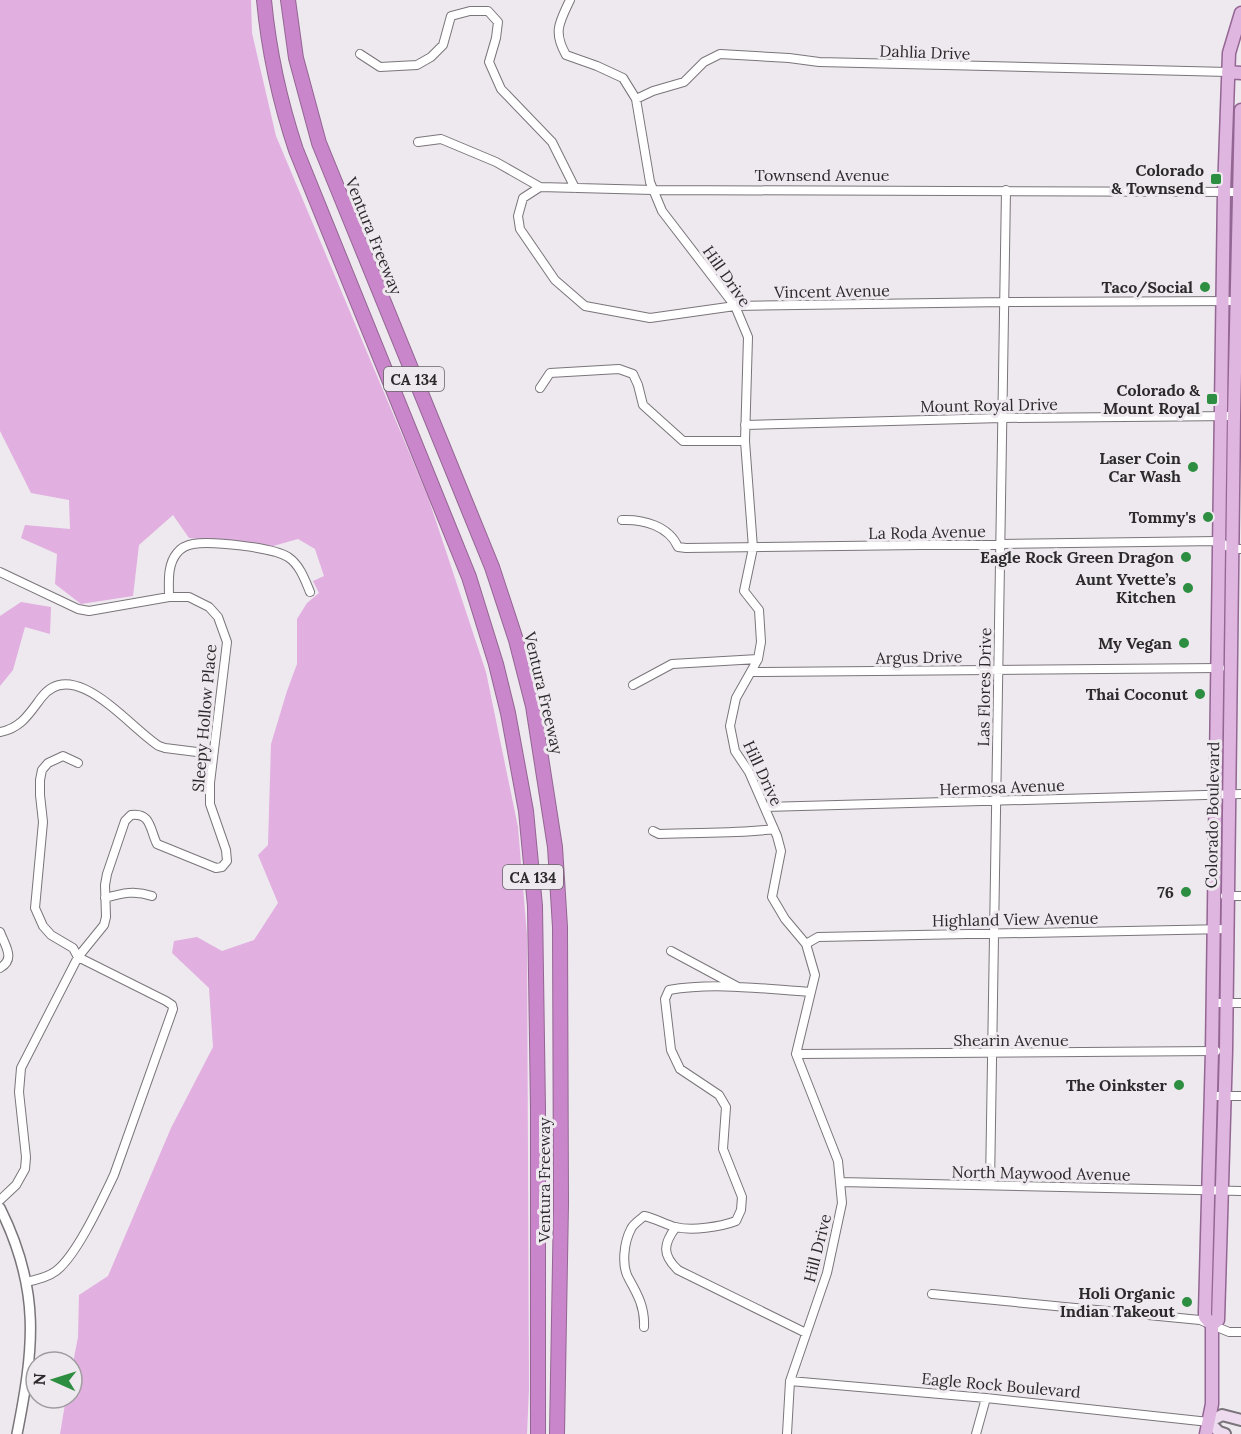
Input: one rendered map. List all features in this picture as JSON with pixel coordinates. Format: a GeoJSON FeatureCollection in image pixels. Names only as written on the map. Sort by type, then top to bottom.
{"type":"FeatureCollection","features":[{"type":"Feature","properties":{"kind":"highway"},"geometry":{"type":"LineString","coordinates":[[280,0],[290,65],[309,138],[482,561],[516,672],[533,747],[542,758]]}},
{"type":"Feature","properties":{"kind":"highway","name":"Ventura Freeway"},"geometry":{"type":"LineString","coordinates":[[288,0],[296,58],[319,142],[492,567],[516,640],[533,706],[555,847],[560,927],[561,1231],[557,1434]]}},
{"type":"Feature","properties":{"kind":"highway","name":"Ventura Freeway"},"geometry":{"type":"LineString","coordinates":[[266,4],[270,51],[280,102],[296,150],[475,596],[508,713],[525,811],[536,906],[538,1434]]}},
{"type":"Feature","properties":{"kind":"highway"},"geometry":{"type":"LineString","coordinates":[[376,345],[390,364],[463,542],[486,607],[508,681],[528,780],[539,850],[546,947],[545,1434]]}},
{"type":"Feature","properties":{"kind":"highway"},"geometry":{"type":"LineString","coordinates":[[550,1434],[553,1247],[561,1231]]}},
{"type":"Feature","properties":{"kind":"main road"},"geometry":{"type":"LineString","coordinates":[[1234,72],[1229,53],[1241,13]]}},
{"type":"Feature","properties":{"kind":"main road","name":"Colorado Boulevard"},"geometry":{"type":"LineString","coordinates":[[1208,1428],[1212,1404],[1212,1325],[1205,1317],[1212,1051],[1219,416],[1224,192],[1234,72]]}},
{"type":"Feature","properties":{"kind":"main road","name":"Colorado Boulevard"},"geometry":{"type":"LineString","coordinates":[[1212,1325],[1218,1320],[1228,896],[1235,794],[1235,686],[1231,668],[1237,549],[1237,445],[1234,416],[1238,345],[1236,301],[1241,110]]}},
{"type":"Feature","properties":{"kind":"main road","name":"Eagle Rock Boulevard"},"geometry":{"type":"LineString","coordinates":[[1208,1428],[1222,1415],[1241,1420]]}},
{"type":"Feature","properties":{"kind":"main road"},"geometry":{"type":"LineString","coordinates":[[1208,1428],[1225,1434]]}},
{"type":"Feature","properties":{"kind":"street","name":"Hill Drive"},"geometry":{"type":"LineString","coordinates":[[570,0],[561,20],[558,40],[566,55],[623,78],[636,99],[650,182],[662,211],[735,306],[748,337],[745,441],[753,548],[744,591],[759,610],[761,642],[758,659],[736,698],[730,726],[735,751],[749,772],[781,851],[772,897],[785,919],[806,944],[815,975],[796,1054],[838,1161],[842,1203],[827,1273],[790,1381],[787,1434]]}},
{"type":"Feature","properties":{"kind":"street"},"geometry":{"type":"LineString","coordinates":[[360,54],[380,67],[417,65],[431,57],[443,45],[451,16],[470,11],[488,11],[498,22],[489,62],[501,88],[552,142],[576,188]]}},
{"type":"Feature","properties":{"kind":"street","name":"Dahlia Drive"},"geometry":{"type":"LineString","coordinates":[[636,99],[653,91],[684,82],[704,62],[720,54],[789,57],[819,62],[1234,72]]}},
{"type":"Feature","properties":{"kind":"street","name":"Townsend Avenue"},"geometry":{"type":"LineString","coordinates":[[418,142],[441,139],[496,162],[540,187],[653,190],[1238,192]]}},
{"type":"Feature","properties":{"kind":"street","name":"Vincent Avenue"},"geometry":{"type":"LineString","coordinates":[[540,187],[523,198],[518,216],[520,229],[555,280],[585,306],[651,318],[735,306],[1236,301]]}},
{"type":"Feature","properties":{"kind":"street","name":"Las Flores Drive"},"geometry":{"type":"LineString","coordinates":[[990,1185],[1006,190]]}},
{"type":"Feature","properties":{"kind":"street"},"geometry":{"type":"LineString","coordinates":[[1223,241],[1239,241]]}},
{"type":"Feature","properties":{"kind":"street"},"geometry":{"type":"LineString","coordinates":[[1221,345],[1238,345]]}},
{"type":"Feature","properties":{"kind":"street"},"geometry":{"type":"LineString","coordinates":[[540,388],[550,373],[619,369],[633,374],[643,405],[683,441],[745,441]]}},
{"type":"Feature","properties":{"kind":"street","name":"Mount Royal Drive"},"geometry":{"type":"LineString","coordinates":[[745,425],[1002,418],[1234,416]]}},
{"type":"Feature","properties":{"kind":"street"},"geometry":{"type":"LineString","coordinates":[[1219,445],[1237,445]]}},
{"type":"Feature","properties":{"kind":"street","name":"La Roda Avenue"},"geometry":{"type":"LineString","coordinates":[[622,520],[634,519],[667,531],[674,538],[678,547],[753,548],[1218,540]]}},
{"type":"Feature","properties":{"kind":"street"},"geometry":{"type":"LineString","coordinates":[[1218,540],[1237,549]]}},
{"type":"Feature","properties":{"kind":"street"},"geometry":{"type":"LineString","coordinates":[[169,597],[169,569],[176,554],[190,544],[201,543],[272,551],[289,558],[304,577],[310,592]]}},
{"type":"Feature","properties":{"kind":"street","name":"Sleepy Hollow Place"},"geometry":{"type":"LineString","coordinates":[[0,572],[78,609],[89,611],[169,597],[189,597],[209,607],[218,617],[226,642],[213,754],[210,804],[226,850],[227,861],[222,867],[216,868],[157,844],[146,818],[138,814],[131,815],[125,821],[106,874],[105,898]]}},
{"type":"Feature","properties":{"kind":"street"},"geometry":{"type":"LineString","coordinates":[[633,685],[672,664],[758,659]]}},
{"type":"Feature","properties":{"kind":"street","name":"Argus Drive"},"geometry":{"type":"LineString","coordinates":[[751,672],[1231,668]]}},
{"type":"Feature","properties":{"kind":"street"},"geometry":{"type":"LineString","coordinates":[[0,732],[12,729],[25,721],[43,695],[51,688],[71,683],[91,692],[159,746],[213,754]]}},
{"type":"Feature","properties":{"kind":"street"},"geometry":{"type":"LineString","coordinates":[[1217,686],[1235,686]]}},
{"type":"Feature","properties":{"kind":"street"},"geometry":{"type":"LineString","coordinates":[[26,1282],[56,1271],[68,1259],[103,1198],[114,1175],[172,1012],[172,1005],[166,1001],[78,957],[73,948],[51,935],[43,926],[35,908],[43,822],[39,795],[42,770],[48,763],[63,756],[78,764]]}},
{"type":"Feature","properties":{"kind":"street","name":"Hermosa Avenue"},"geometry":{"type":"LineString","coordinates":[[765,807],[1235,794]]}},
{"type":"Feature","properties":{"kind":"street"},"geometry":{"type":"LineString","coordinates":[[653,831],[659,834],[710,831],[744,833],[774,829]]}},
{"type":"Feature","properties":{"kind":"street"},"geometry":{"type":"LineString","coordinates":[[0,1200],[16,1185],[25,1169],[26,1157],[19,1092],[21,1068],[78,957],[104,925],[105,898],[126,892],[140,892],[152,896]]}},
{"type":"Feature","properties":{"kind":"street"},"geometry":{"type":"LineString","coordinates":[[1213,896],[1241,896]]}},
{"type":"Feature","properties":{"kind":"street","name":"Highland View Avenue"},"geometry":{"type":"LineString","coordinates":[[806,944],[818,937],[1227,928]]}},
{"type":"Feature","properties":{"kind":"street"},"geometry":{"type":"LineString","coordinates":[[0,968],[6,965],[9,958],[8,949],[1,936]]}},
{"type":"Feature","properties":{"kind":"street"},"geometry":{"type":"LineString","coordinates":[[671,951],[740,987]]}},
{"type":"Feature","properties":{"kind":"street"},"geometry":{"type":"LineString","coordinates":[[644,1327],[644,1309],[636,1289],[627,1278],[624,1258],[631,1229],[644,1216],[676,1227],[720,1227],[736,1221],[741,1210],[742,1197],[723,1149],[726,1107],[719,1095],[680,1069],[670,1050],[664,999],[669,990],[681,988],[740,987],[810,992]]}},
{"type":"Feature","properties":{"kind":"street"},"geometry":{"type":"LineString","coordinates":[[1212,1003],[1241,1004]]}},
{"type":"Feature","properties":{"kind":"street","name":"Shearin Avenue"},"geometry":{"type":"LineString","coordinates":[[796,1054],[1226,1051]]}},
{"type":"Feature","properties":{"kind":"street"},"geometry":{"type":"LineString","coordinates":[[1211,1096],[1241,1096]]}},
{"type":"Feature","properties":{"kind":"street","name":"North Maywood Avenue"},"geometry":{"type":"LineString","coordinates":[[840,1182],[1241,1191]]}},
{"type":"Feature","properties":{"kind":"street"},"geometry":{"type":"LineString","coordinates":[[0,1208],[9,1227],[26,1282],[32,1325],[30,1368],[17,1434]]}},
{"type":"Feature","properties":{"kind":"street"},"geometry":{"type":"LineString","coordinates":[[676,1227],[667,1242],[666,1250],[667,1257],[678,1270],[806,1333]]}},
{"type":"Feature","properties":{"kind":"street"},"geometry":{"type":"LineString","coordinates":[[932,1294],[1191,1319],[1229,1332],[1241,1332]]}},
{"type":"Feature","properties":{"kind":"street","name":"Eagle Rock Boulevard"},"geometry":{"type":"LineString","coordinates":[[790,1381],[986,1398],[1208,1428]]}},
{"type":"Feature","properties":{"kind":"street"},"geometry":{"type":"LineString","coordinates":[[976,1434],[986,1398]]}},
{"type":"Feature","properties":{"kind":"shaded area"},"geometry":{"type":"Polygon","coordinates":[[[0,0],[251,0],[252,33],[276,136],[428,497],[486,672],[518,827],[527,935],[529,1389],[527,1434],[60,1434],[64,1410],[84,1410],[84,1350],[75,1350],[79,1295],[108,1276],[171,1128],[213,1047],[209,988],[172,953],[174,941],[197,937],[222,951],[254,940],[278,903],[258,855],[268,845],[271,744],[297,664],[297,619],[307,603],[319,593],[313,581],[324,576],[315,549],[298,539],[273,546],[189,538],[173,515],[139,545],[133,596],[81,604],[55,584],[57,554],[21,538],[25,525],[70,529],[69,500],[31,493],[0,431],[0,0]]]}},
{"type":"Feature","properties":{"kind":"shaded area"},"geometry":{"type":"Polygon","coordinates":[[[21,602],[51,607],[50,634],[25,627],[13,670],[0,686],[0,616],[21,602]]]}},
{"type":"Feature","properties":{"kind":"place","name":"Colorado & Townsend"},"geometry":{"type":"Point","coordinates":[1216,179]}},
{"type":"Feature","properties":{"kind":"place","name":"Taco/Social"},"geometry":{"type":"Point","coordinates":[1205,287]}},
{"type":"Feature","properties":{"kind":"place","name":"Colorado & Mount Royal"},"geometry":{"type":"Point","coordinates":[1212,399]}},
{"type":"Feature","properties":{"kind":"place","name":"Laser Coin Car Wash"},"geometry":{"type":"Point","coordinates":[1193,467]}},
{"type":"Feature","properties":{"kind":"place","name":"Tommy's"},"geometry":{"type":"Point","coordinates":[1208,517]}},
{"type":"Feature","properties":{"kind":"place","name":"Eagle Rock Green Dragon"},"geometry":{"type":"Point","coordinates":[1186,557]}},
{"type":"Feature","properties":{"kind":"place","name":"Aunt Yvette’s Kitchen"},"geometry":{"type":"Point","coordinates":[1188,588]}},
{"type":"Feature","properties":{"kind":"place","name":"My Vegan"},"geometry":{"type":"Point","coordinates":[1184,643]}},
{"type":"Feature","properties":{"kind":"place","name":"Thai Coconut"},"geometry":{"type":"Point","coordinates":[1200,694]}},
{"type":"Feature","properties":{"kind":"place","name":"76"},"geometry":{"type":"Point","coordinates":[1186,892]}},
{"type":"Feature","properties":{"kind":"place","name":"The Oinkster"},"geometry":{"type":"Point","coordinates":[1179,1085]}},
{"type":"Feature","properties":{"kind":"place","name":"Holi Organic Indian Takeout"},"geometry":{"type":"Point","coordinates":[1187,1302]}}]}
